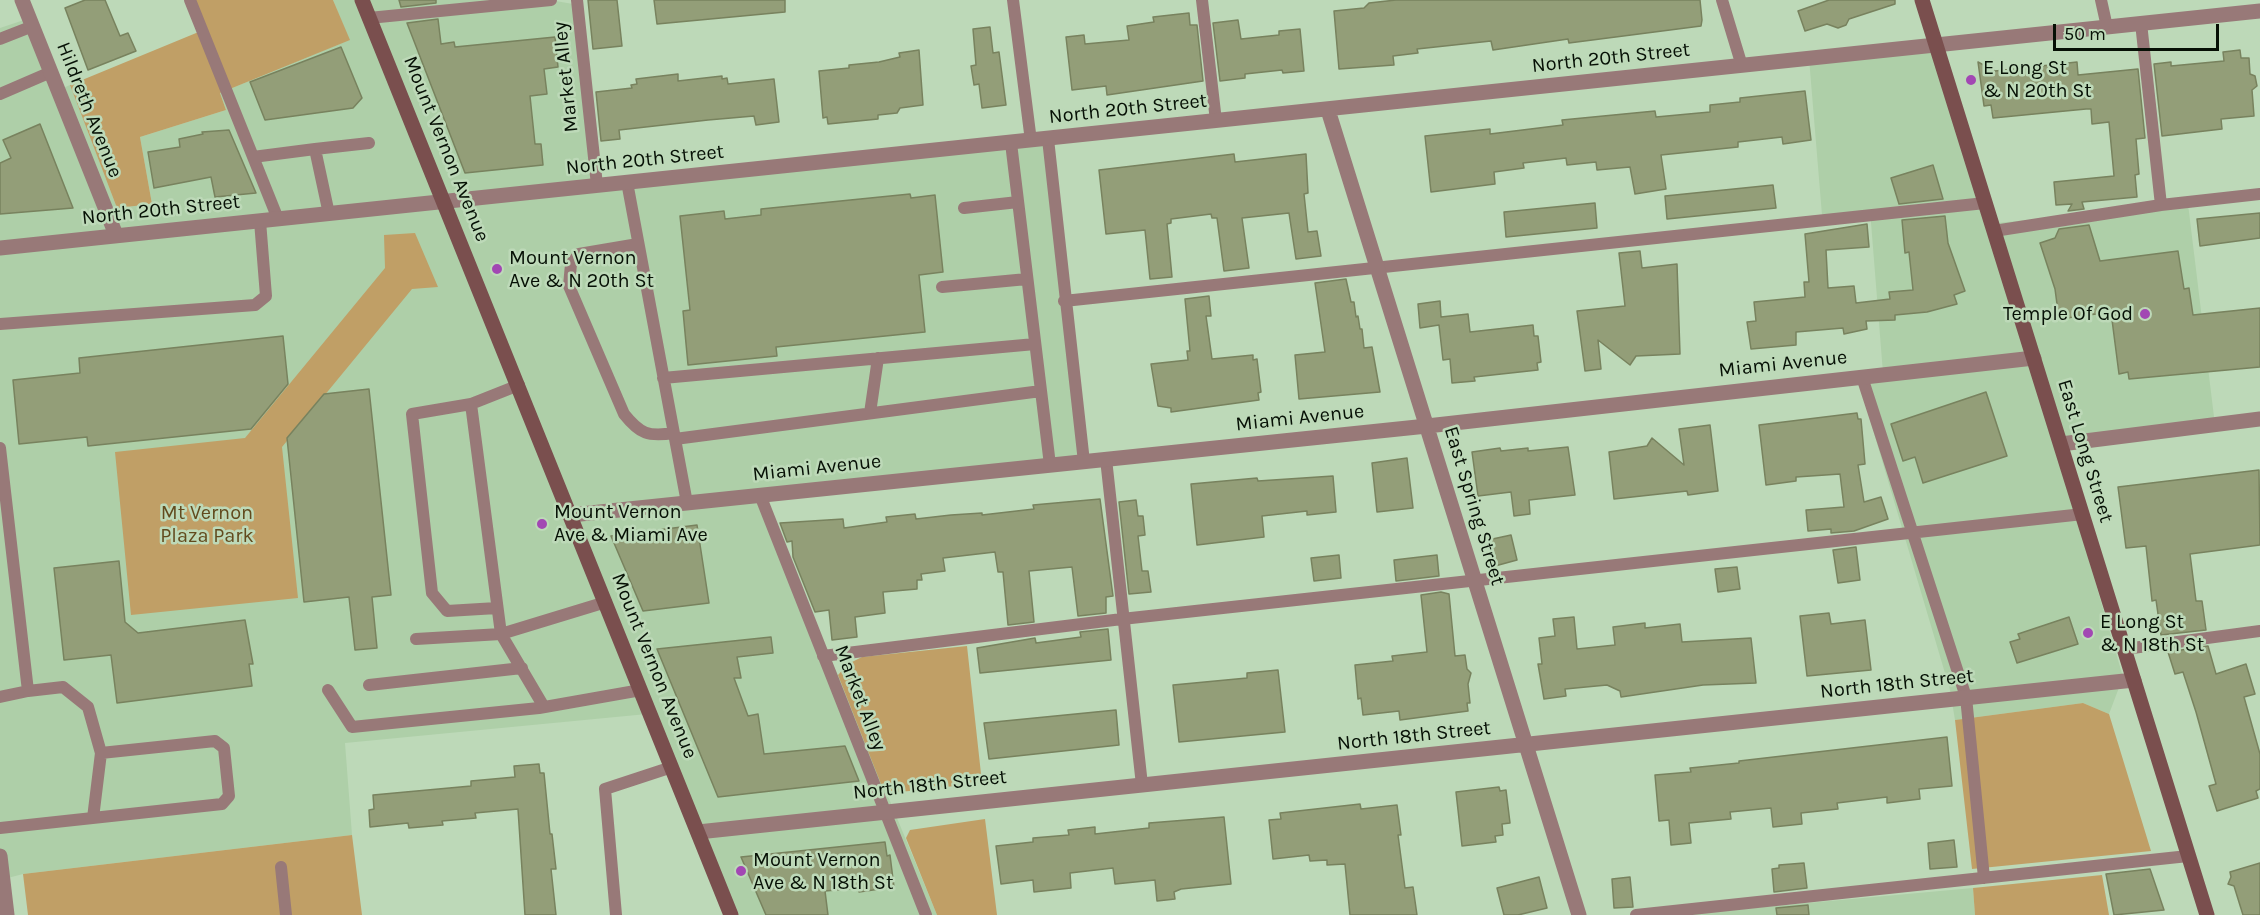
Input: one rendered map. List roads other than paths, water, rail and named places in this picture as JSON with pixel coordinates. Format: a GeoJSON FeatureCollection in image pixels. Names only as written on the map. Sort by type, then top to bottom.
{"type":"FeatureCollection","features":[{"type":"Feature","properties":{"kind":"street","name":"Hildreth Avenue"},"geometry":{"type":"LineString","coordinates":[[22,0],[116,235]]}},
{"type":"Feature","properties":{"kind":"street","name":"Mount Vernon Avenue"},"geometry":{"type":"LineString","coordinates":[[362,0],[731,915]]}},
{"type":"Feature","properties":{"kind":"street","name":"East Long Street"},"geometry":{"type":"LineString","coordinates":[[1922,0],[2206,915]]}},
{"type":"Feature","properties":{"kind":"street","name":"North 20th Street"},"geometry":{"type":"LineString","coordinates":[[0,248],[2260,11]]}},
{"type":"Feature","properties":{"kind":"street","name":"East Spring Street"},"geometry":{"type":"LineString","coordinates":[[1328,110],[1579,915]]}},
{"type":"Feature","properties":{"kind":"street","name":"Miami Avenue"},"geometry":{"type":"LineString","coordinates":[[571,515],[1427,426],[2034,358]]}},
{"type":"Feature","properties":{"kind":"street"},"geometry":{"type":"LineString","coordinates":[[2061,444],[2260,419]]}},
{"type":"Feature","properties":{"kind":"street","name":"North 18th Street"},"geometry":{"type":"LineString","coordinates":[[698,832],[2134,680]]}},
{"type":"Feature","properties":{"kind":"street"},"geometry":{"type":"LineString","coordinates":[[0,856],[4,908]]}},
{"type":"Feature","properties":{"kind":"lane"},"geometry":{"type":"LineString","coordinates":[[190,0],[278,219]]}},
{"type":"Feature","properties":{"kind":"lane"},"geometry":{"type":"LineString","coordinates":[[369,18],[551,0]]}},
{"type":"Feature","properties":{"kind":"lane","name":"Market Alley"},"geometry":{"type":"LineString","coordinates":[[577,0],[597,186]]}},
{"type":"Feature","properties":{"kind":"lane"},"geometry":{"type":"LineString","coordinates":[[1013,0],[1031,141]]}},
{"type":"Feature","properties":{"kind":"lane"},"geometry":{"type":"LineString","coordinates":[[1202,0],[1216,122]]}},
{"type":"Feature","properties":{"kind":"lane"},"geometry":{"type":"LineString","coordinates":[[1722,0],[1742,66]]}},
{"type":"Feature","properties":{"kind":"lane"},"geometry":{"type":"LineString","coordinates":[[2102,0],[2107,27]]}},
{"type":"Feature","properties":{"kind":"lane"},"geometry":{"type":"LineString","coordinates":[[2140,23],[2161,205]]}},
{"type":"Feature","properties":{"kind":"lane"},"geometry":{"type":"LineString","coordinates":[[0,39],[33,26]]}},
{"type":"Feature","properties":{"kind":"lane"},"geometry":{"type":"LineString","coordinates":[[0,94],[51,72]]}},
{"type":"Feature","properties":{"kind":"lane"},"geometry":{"type":"LineString","coordinates":[[1048,139],[1064,301],[1084,462]]}},
{"type":"Feature","properties":{"kind":"lane"},"geometry":{"type":"LineString","coordinates":[[253,157],[369,143]]}},
{"type":"Feature","properties":{"kind":"lane"},"geometry":{"type":"LineString","coordinates":[[1011,143],[1050,465]]}},
{"type":"Feature","properties":{"kind":"lane"},"geometry":{"type":"LineString","coordinates":[[315,149],[329,214]]}},
{"type":"Feature","properties":{"kind":"lane"},"geometry":{"type":"LineString","coordinates":[[627,182],[687,503]]}},
{"type":"Feature","properties":{"kind":"lane"},"geometry":{"type":"LineString","coordinates":[[1994,231],[2161,205],[2260,194]]}},
{"type":"Feature","properties":{"kind":"lane"},"geometry":{"type":"LineString","coordinates":[[964,208],[1018,202]]}},
{"type":"Feature","properties":{"kind":"lane"},"geometry":{"type":"LineString","coordinates":[[1064,301],[1985,203]]}},
{"type":"Feature","properties":{"kind":"lane"},"geometry":{"type":"LineString","coordinates":[[0,324],[255,305],[266,296],[260,221]]}},
{"type":"Feature","properties":{"kind":"lane"},"geometry":{"type":"LineString","coordinates":[[638,244],[579,254],[571,264],[569,286],[624,414],[637,430],[655,436],[675,436],[1041,391]]}},
{"type":"Feature","properties":{"kind":"lane"},"geometry":{"type":"LineString","coordinates":[[942,287],[1027,279]]}},
{"type":"Feature","properties":{"kind":"lane"},"geometry":{"type":"LineString","coordinates":[[663,378],[1035,344]]}},
{"type":"Feature","properties":{"kind":"lane"},"geometry":{"type":"LineString","coordinates":[[870,413],[878,358]]}},
{"type":"Feature","properties":{"kind":"lane"},"geometry":{"type":"LineString","coordinates":[[1862,376],[1966,698],[1984,878]]}},
{"type":"Feature","properties":{"kind":"lane"},"geometry":{"type":"LineString","coordinates":[[497,608],[447,611],[432,593],[412,414],[471,404],[519,385]]}},
{"type":"Feature","properties":{"kind":"lane"},"geometry":{"type":"LineString","coordinates":[[471,404],[501,634],[544,707]]}},
{"type":"Feature","properties":{"kind":"lane"},"geometry":{"type":"LineString","coordinates":[[0,448],[28,691]]}},
{"type":"Feature","properties":{"kind":"lane"},"geometry":{"type":"LineString","coordinates":[[1106,459],[1122,619],[1143,785]]}},
{"type":"Feature","properties":{"kind":"lane","name":"Market Alley"},"geometry":{"type":"LineString","coordinates":[[759,495],[926,915]]}},
{"type":"Feature","properties":{"kind":"lane"},"geometry":{"type":"LineString","coordinates":[[823,656],[1122,619],[1475,583],[2083,514]]}},
{"type":"Feature","properties":{"kind":"lane"},"geometry":{"type":"LineString","coordinates":[[416,639],[501,634],[606,602]]}},
{"type":"Feature","properties":{"kind":"lane"},"geometry":{"type":"LineString","coordinates":[[2125,649],[2260,632]]}},
{"type":"Feature","properties":{"kind":"lane"},"geometry":{"type":"LineString","coordinates":[[369,685],[522,668]]}},
{"type":"Feature","properties":{"kind":"lane"},"geometry":{"type":"LineString","coordinates":[[0,697],[63,687],[88,707],[101,753],[93,818]]}},
{"type":"Feature","properties":{"kind":"lane"},"geometry":{"type":"LineString","coordinates":[[328,690],[352,727],[544,707],[641,690]]}},
{"type":"Feature","properties":{"kind":"lane"},"geometry":{"type":"LineString","coordinates":[[0,828],[222,804],[229,796],[224,748],[215,741],[101,753]]}},
{"type":"Feature","properties":{"kind":"lane"},"geometry":{"type":"LineString","coordinates":[[616,915],[605,789],[672,767]]}},
{"type":"Feature","properties":{"kind":"lane"},"geometry":{"type":"LineString","coordinates":[[1636,915],[2188,856]]}},
{"type":"Feature","properties":{"kind":"lane"},"geometry":{"type":"LineString","coordinates":[[281,867],[286,915]]}},
{"type":"Feature","properties":{"kind":"place","name":"E Long St & N 20th St"},"geometry":{"type":"Point","coordinates":[1971,80]}},
{"type":"Feature","properties":{"kind":"place","name":"Mount Vernon Ave & N 20th St"},"geometry":{"type":"Point","coordinates":[497,269]}},
{"type":"Feature","properties":{"kind":"place","name":"Temple Of God"},"geometry":{"type":"Point","coordinates":[2145,314]}},
{"type":"Feature","properties":{"kind":"place","name":"Mount Vernon Ave & Miami Ave"},"geometry":{"type":"Point","coordinates":[542,524]}},
{"type":"Feature","properties":{"kind":"place","name":"E Long St & N 18th St"},"geometry":{"type":"Point","coordinates":[2088,633]}},
{"type":"Feature","properties":{"kind":"place","name":"Mount Vernon Ave & N 18th St"},"geometry":{"type":"Point","coordinates":[741,871]}},
{"type":"Feature","properties":{"kind":"park label","name":"Mt Vernon Plaza Park"},"geometry":{"type":"Point","coordinates":[207,524]}}]}
